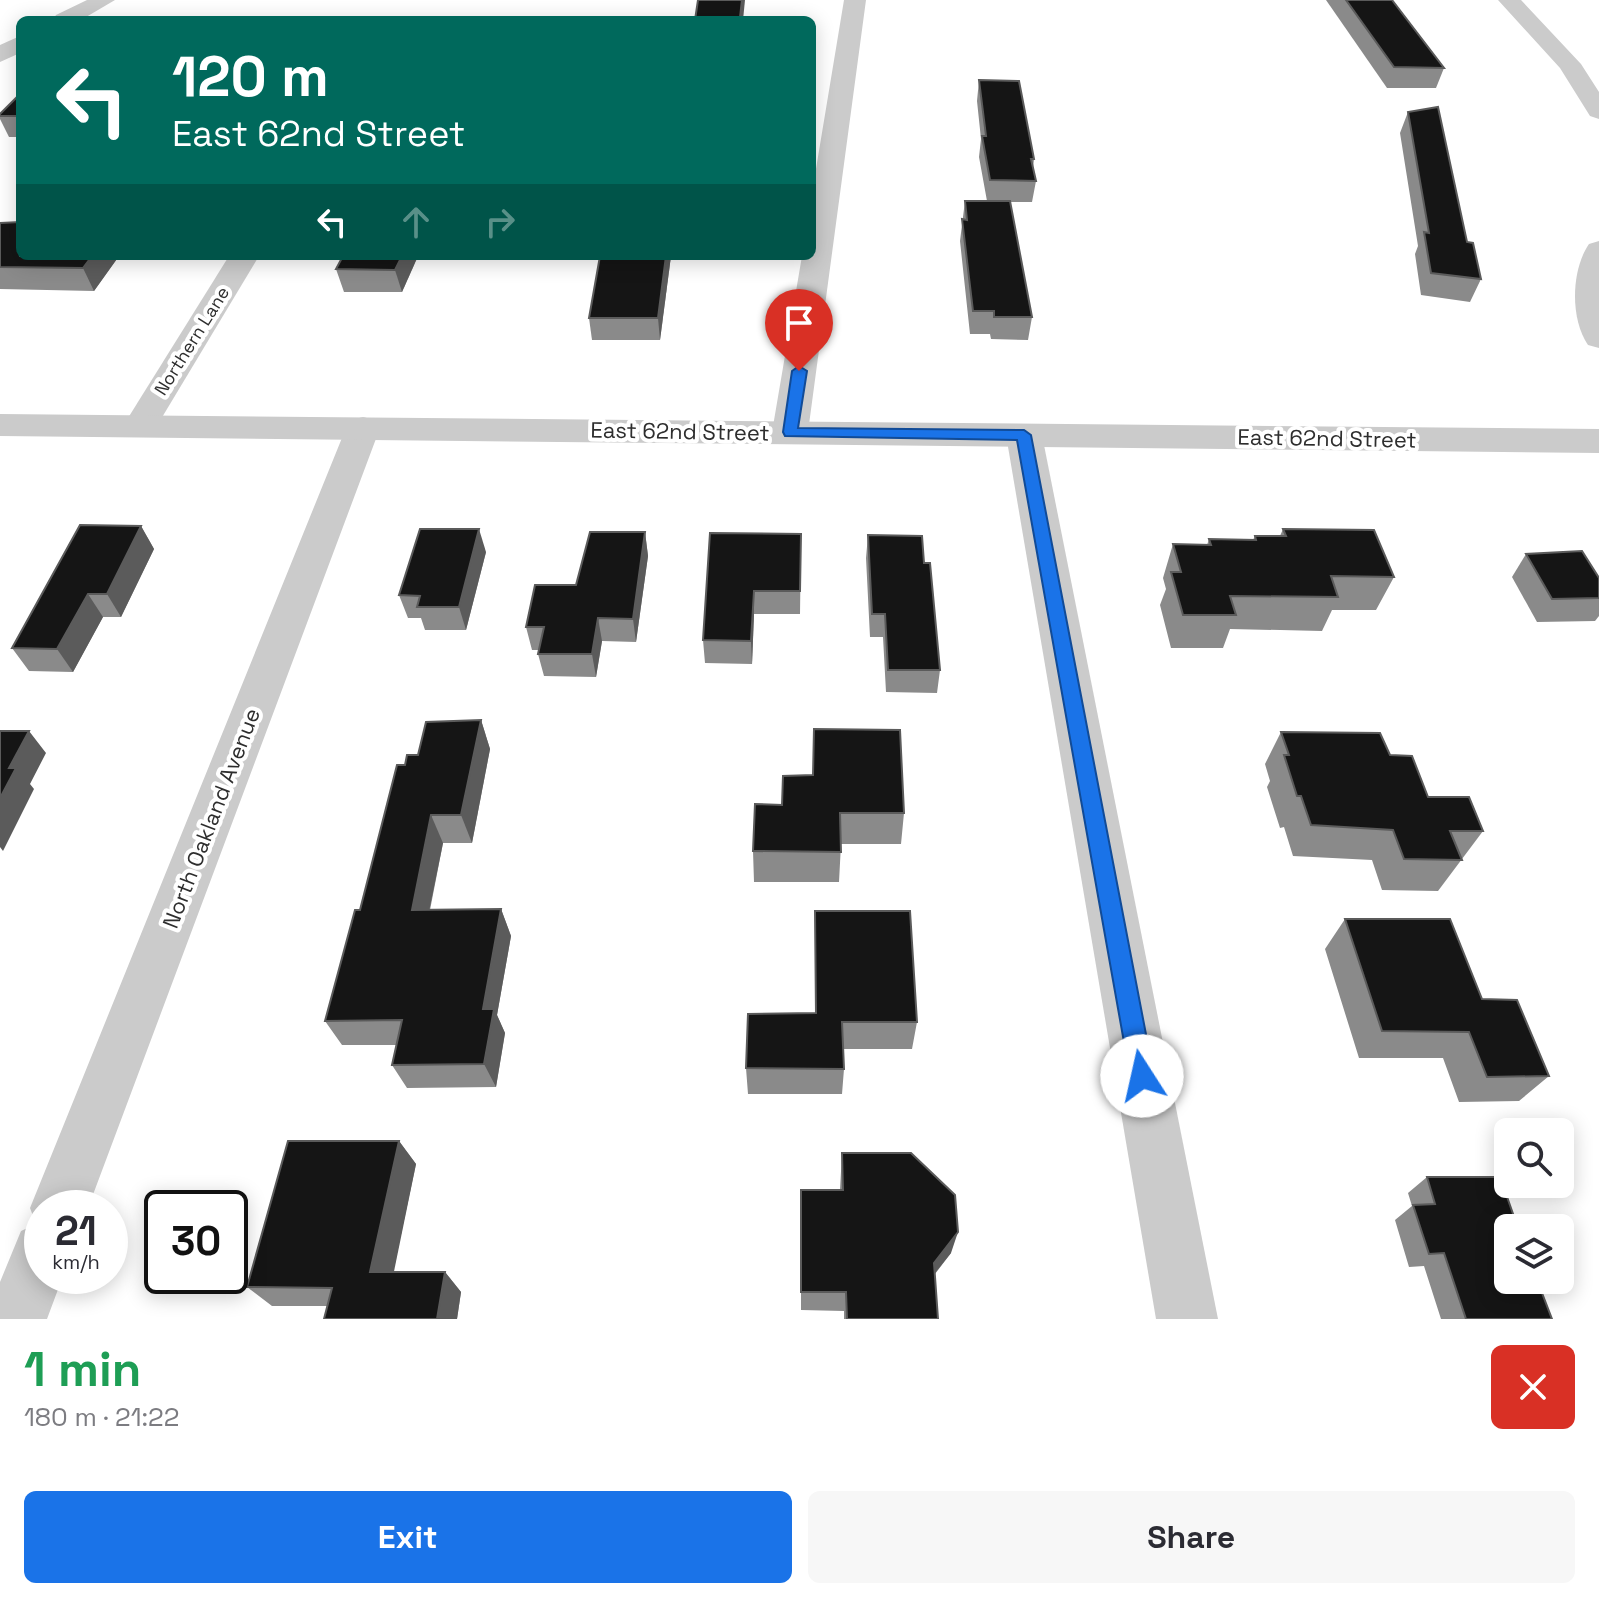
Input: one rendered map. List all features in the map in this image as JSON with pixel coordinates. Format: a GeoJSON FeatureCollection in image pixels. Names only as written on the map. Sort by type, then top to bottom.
{"type":"FeatureCollection","features":[{"type":"Feature","properties":{"kind":"street"},"geometry":{"type":"LineString","coordinates":[[72,16],[104,0]]}},
{"type":"Feature","properties":{"kind":"street"},"geometry":{"type":"LineString","coordinates":[[816,259],[855,0]]}},
{"type":"Feature","properties":{"kind":"street"},"geometry":{"type":"LineString","coordinates":[[1509,0],[1569,64],[1599,111]]}},
{"type":"Feature","properties":{"kind":"street"},"geometry":{"type":"LineString","coordinates":[[1599,250],[1589,295],[1599,338]]}},
{"type":"Feature","properties":{"kind":"street","name":"Northern Lane"},"geometry":{"type":"LineString","coordinates":[[140,426],[242,260]]}},
{"type":"Feature","properties":{"kind":"street"},"geometry":{"type":"LineString","coordinates":[[790,432],[816,260]]}},
{"type":"Feature","properties":{"kind":"street","name":"East 62nd Street"},"geometry":{"type":"LineString","coordinates":[[0,425],[1599,441]]}},
{"type":"Feature","properties":{"kind":"street","name":"North Oakland Avenue"},"geometry":{"type":"LineString","coordinates":[[66,1190],[363,428]]}},
{"type":"Feature","properties":{"kind":"street"},"geometry":{"type":"LineString","coordinates":[[1024,435],[1187,1319]]}},
{"type":"Feature","properties":{"kind":"street"},"geometry":{"type":"LineString","coordinates":[[16,1319],[26,1294]]}},
{"type":"Feature","properties":{"kind":"building"},"geometry":{"type":"Polygon","coordinates":[[[698,0],[742,0],[740,16],[696,16],[698,0]]]}},
{"type":"Feature","properties":{"kind":"building"},"geometry":{"type":"Polygon","coordinates":[[[1346,0],[1392,0],[1444,68],[1394,67],[1346,0]]]}},
{"type":"Feature","properties":{"kind":"building"},"geometry":{"type":"Polygon","coordinates":[[[979,80],[1019,81],[1036,181],[990,180],[982,136],[986,136],[979,80]]]}},
{"type":"Feature","properties":{"kind":"building"},"geometry":{"type":"Polygon","coordinates":[[[16,98],[16,116],[0,114],[16,98]]]}},
{"type":"Feature","properties":{"kind":"building"},"geometry":{"type":"Polygon","coordinates":[[[1438,107],[1467,242],[1473,243],[1481,279],[1431,273],[1424,232],[1429,233],[1408,112],[1438,107]]]}},
{"type":"Feature","properties":{"kind":"building"},"geometry":{"type":"Polygon","coordinates":[[[965,201],[1010,201],[1032,317],[994,317],[994,311],[973,311],[962,219],[967,220],[965,201]]]}},
{"type":"Feature","properties":{"kind":"building"},"geometry":{"type":"Polygon","coordinates":[[[16,222],[16,260],[89,260],[83,268],[0,267],[0,223],[16,222]]]}},
{"type":"Feature","properties":{"kind":"building"},"geometry":{"type":"Polygon","coordinates":[[[341,260],[400,260],[395,270],[336,269],[341,260]]]}},
{"type":"Feature","properties":{"kind":"building"},"geometry":{"type":"Polygon","coordinates":[[[599,260],[665,260],[658,318],[589,318],[599,260]]]}},
{"type":"Feature","properties":{"kind":"building"},"geometry":{"type":"Polygon","coordinates":[[[80,525],[141,526],[107,594],[88,594],[57,649],[12,648],[80,525]]]}},
{"type":"Feature","properties":{"kind":"building"},"geometry":{"type":"Polygon","coordinates":[[[420,529],[479,529],[459,607],[417,607],[420,596],[399,595],[420,529]]]}},
{"type":"Feature","properties":{"kind":"building"},"geometry":{"type":"Polygon","coordinates":[[[1283,529],[1374,530],[1394,577],[1331,576],[1338,597],[1230,596],[1236,615],[1183,615],[1171,572],[1181,572],[1173,544],[1211,545],[1209,539],[1256,540],[1255,536],[1286,536],[1283,529]]]}},
{"type":"Feature","properties":{"kind":"building"},"geometry":{"type":"Polygon","coordinates":[[[590,532],[645,532],[633,619],[598,618],[592,654],[538,654],[544,627],[526,627],[535,585],[576,585],[590,532]]]}},
{"type":"Feature","properties":{"kind":"building"},"geometry":{"type":"Polygon","coordinates":[[[710,533],[801,534],[800,591],[754,591],[751,641],[703,640],[710,533]]]}},
{"type":"Feature","properties":{"kind":"building"},"geometry":{"type":"Polygon","coordinates":[[[868,535],[922,536],[924,563],[930,563],[940,670],[888,670],[885,614],[872,614],[868,535]]]}},
{"type":"Feature","properties":{"kind":"building"},"geometry":{"type":"Polygon","coordinates":[[[1582,551],[1599,578],[1599,598],[1552,599],[1526,554],[1582,551]]]}},
{"type":"Feature","properties":{"kind":"building"},"geometry":{"type":"Polygon","coordinates":[[[481,720],[461,815],[431,815],[412,910],[501,909],[483,1009],[494,1009],[484,1064],[392,1065],[402,1020],[325,1021],[355,910],[360,910],[397,765],[405,765],[407,755],[418,755],[426,722],[481,720]]]}},
{"type":"Feature","properties":{"kind":"building"},"geometry":{"type":"Polygon","coordinates":[[[814,729],[900,730],[904,813],[840,813],[841,852],[753,851],[755,804],[782,805],[783,776],[813,775],[814,729]]]}},
{"type":"Feature","properties":{"kind":"building"},"geometry":{"type":"Polygon","coordinates":[[[0,731],[29,731],[9,768],[16,768],[0,798],[0,731]]]}},
{"type":"Feature","properties":{"kind":"building"},"geometry":{"type":"Polygon","coordinates":[[[1281,732],[1380,733],[1390,755],[1412,756],[1428,797],[1469,797],[1483,831],[1450,831],[1462,860],[1404,859],[1393,830],[1311,825],[1301,796],[1297,796],[1284,755],[1289,755],[1281,732]]]}},
{"type":"Feature","properties":{"kind":"building"},"geometry":{"type":"Polygon","coordinates":[[[815,911],[910,911],[917,1022],[842,1022],[844,1069],[746,1068],[748,1014],[816,1013],[815,911]]]}},
{"type":"Feature","properties":{"kind":"building"},"geometry":{"type":"Polygon","coordinates":[[[1345,919],[1450,919],[1482,999],[1517,1000],[1549,1076],[1487,1077],[1469,1032],[1382,1031],[1345,919]]]}},
{"type":"Feature","properties":{"kind":"building"},"geometry":{"type":"Polygon","coordinates":[[[288,1141],[399,1141],[370,1272],[445,1272],[437,1319],[324,1319],[332,1288],[248,1287],[288,1141]]]}},
{"type":"Feature","properties":{"kind":"building"},"geometry":{"type":"Polygon","coordinates":[[[842,1153],[911,1153],[955,1195],[958,1232],[934,1263],[938,1319],[847,1319],[846,1292],[801,1292],[801,1190],[843,1190],[842,1153]]]}},
{"type":"Feature","properties":{"kind":"building"},"geometry":{"type":"Polygon","coordinates":[[[1427,1177],[1494,1177],[1494,1198],[1507,1198],[1513,1214],[1494,1214],[1494,1294],[1542,1294],[1552,1319],[1466,1319],[1444,1253],[1429,1254],[1413,1205],[1435,1204],[1427,1177]]]}},
{"type":"Feature","properties":{"kind":"route"},"geometry":{"type":"LineString","coordinates":[[799,371],[790,432],[1024,435],[1142,1076]]}}]}
